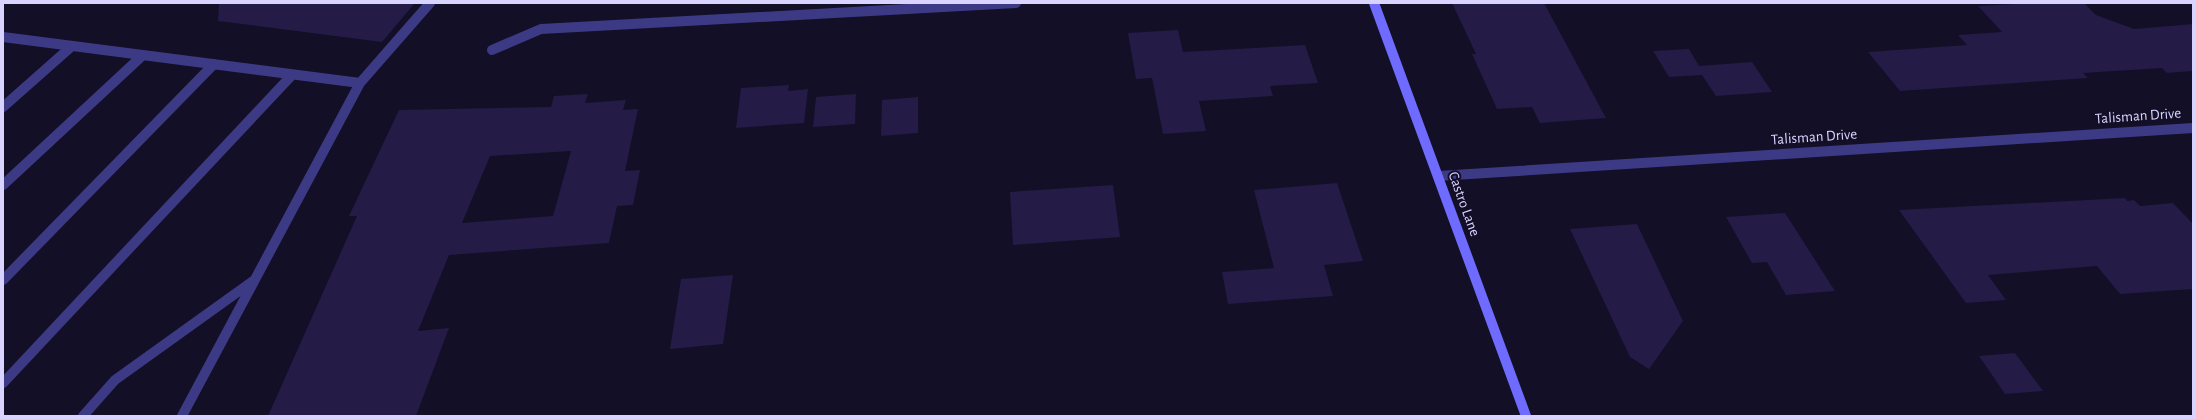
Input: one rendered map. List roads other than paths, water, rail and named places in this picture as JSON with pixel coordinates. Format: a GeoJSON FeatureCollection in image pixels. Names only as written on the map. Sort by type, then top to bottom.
{"type":"FeatureCollection","features":[{"type":"Feature","properties":{"kind":"street"},"geometry":{"type":"LineString","coordinates":[[182,416],[360,83],[430,3]]}},
{"type":"Feature","properties":{"kind":"street"},"geometry":{"type":"LineString","coordinates":[[492,50],[541,29],[1016,3]]}},
{"type":"Feature","properties":{"kind":"street","name":"Castro Lane"},"geometry":{"type":"LineString","coordinates":[[1374,3],[1526,416]]}},
{"type":"Feature","properties":{"kind":"street"},"geometry":{"type":"LineString","coordinates":[[3,37],[360,83]]}},
{"type":"Feature","properties":{"kind":"street"},"geometry":{"type":"LineString","coordinates":[[3,107],[72,46]]}},
{"type":"Feature","properties":{"kind":"street"},"geometry":{"type":"LineString","coordinates":[[3,185],[143,55]]}},
{"type":"Feature","properties":{"kind":"street"},"geometry":{"type":"LineString","coordinates":[[3,280],[214,64]]}},
{"type":"Feature","properties":{"kind":"street"},"geometry":{"type":"LineString","coordinates":[[3,383],[292,75]]}},
{"type":"Feature","properties":{"kind":"street","name":"Talisman Drive"},"geometry":{"type":"LineString","coordinates":[[1438,176],[2193,128]]}},
{"type":"Feature","properties":{"kind":"street"},"geometry":{"type":"LineString","coordinates":[[84,416],[115,380],[255,280]]}}]}
